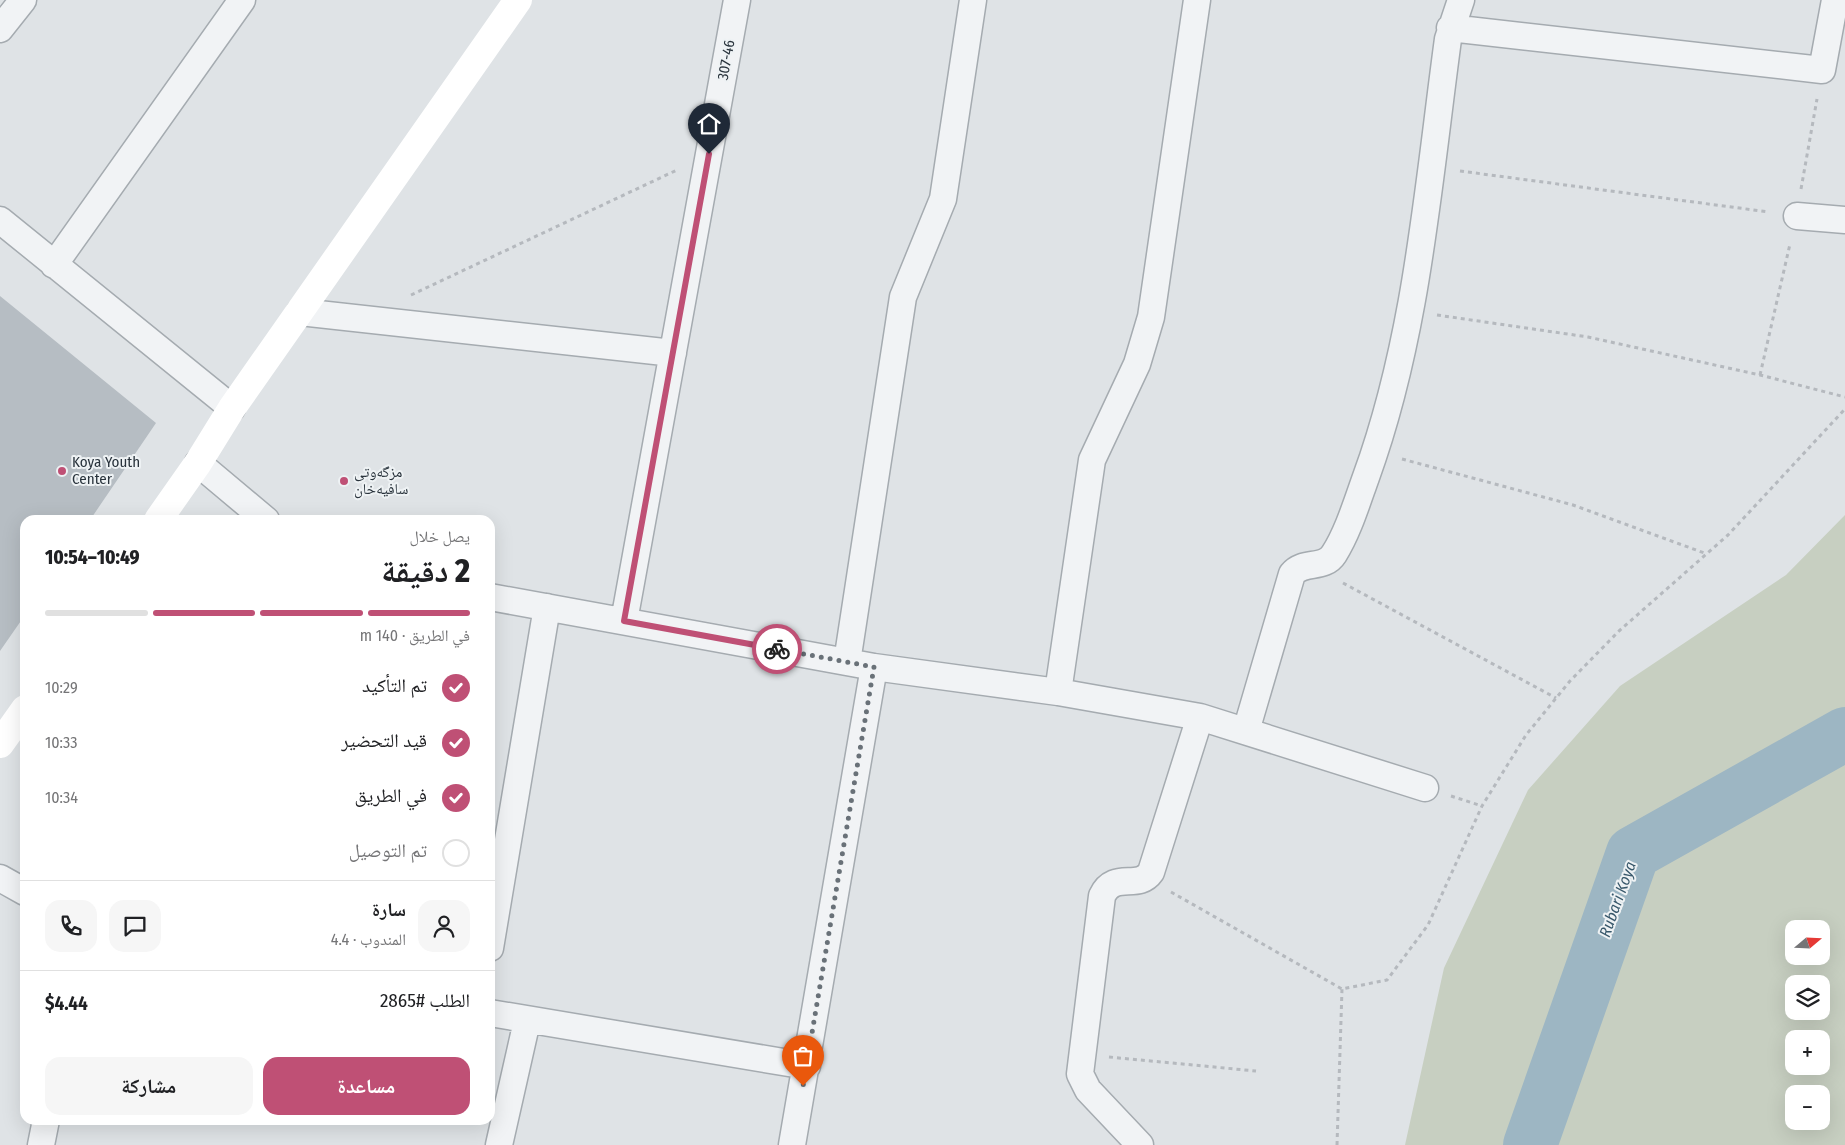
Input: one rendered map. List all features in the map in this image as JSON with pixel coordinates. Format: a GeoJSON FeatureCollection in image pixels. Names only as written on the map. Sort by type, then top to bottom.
{"type":"FeatureCollection","features":[{"type":"Feature","properties":{"kind":"street"},"geometry":{"type":"LineString","coordinates":[[0,30],[23,0]]}},
{"type":"Feature","properties":{"kind":"street"},"geometry":{"type":"LineString","coordinates":[[54,265],[242,0]]}},
{"type":"Feature","properties":{"kind":"street"},"geometry":{"type":"LineString","coordinates":[[162,515],[198,463],[232,408],[518,0]]}},
{"type":"Feature","properties":{"kind":"street","name":"307-46"},"geometry":{"type":"LineString","coordinates":[[624,621],[737,0]]}},
{"type":"Feature","properties":{"kind":"street"},"geometry":{"type":"LineString","coordinates":[[847,662],[904,297],[943,199],[973,0]]}},
{"type":"Feature","properties":{"kind":"street"},"geometry":{"type":"LineString","coordinates":[[1058,692],[1092,460],[1137,364],[1151,317],[1197,0]]}},
{"type":"Feature","properties":{"kind":"street"},"geometry":{"type":"LineString","coordinates":[[1246,731],[1292,574],[1305,565],[1324,563],[1334,555],[1354,510],[1375,452],[1397,377],[1411,312],[1450,28],[1462,0]]}},
{"type":"Feature","properties":{"kind":"street"},"geometry":{"type":"LineString","coordinates":[[1450,28],[1822,70],[1835,0]]}},
{"type":"Feature","properties":{"kind":"street"},"geometry":{"type":"LineString","coordinates":[[1797,216],[1845,220]]}},
{"type":"Feature","properties":{"kind":"street"},"geometry":{"type":"LineString","coordinates":[[0,220],[232,408]]}},
{"type":"Feature","properties":{"kind":"street"},"geometry":{"type":"LineString","coordinates":[[300,312],[673,353]]}},
{"type":"Feature","properties":{"kind":"street"},"geometry":{"type":"LineString","coordinates":[[198,463],[260,515]]}},
{"type":"Feature","properties":{"kind":"street"},"geometry":{"type":"LineString","coordinates":[[495,598],[874,667],[1058,692],[1200,718],[1425,788]]}},
{"type":"Feature","properties":{"kind":"street"},"geometry":{"type":"LineString","coordinates":[[495,918],[547,607]]}},
{"type":"Feature","properties":{"kind":"street"},"geometry":{"type":"LineString","coordinates":[[792,1145],[874,667]]}},
{"type":"Feature","properties":{"kind":"street"},"geometry":{"type":"LineString","coordinates":[[0,744],[20,716]]}},
{"type":"Feature","properties":{"kind":"street"},"geometry":{"type":"LineString","coordinates":[[1140,1145],[1084,1086],[1080,1074],[1102,896],[1105,889],[1116,882],[1146,878],[1151,872],[1200,718]]}},
{"type":"Feature","properties":{"kind":"street"},"geometry":{"type":"LineString","coordinates":[[0,878],[20,889]]}},
{"type":"Feature","properties":{"kind":"street"},"geometry":{"type":"LineString","coordinates":[[495,1014],[527,1021],[807,1066]]}},
{"type":"Feature","properties":{"kind":"street"},"geometry":{"type":"LineString","coordinates":[[499,1145],[527,1021]]}},
{"type":"Feature","properties":{"kind":"street"},"geometry":{"type":"LineString","coordinates":[[41,1145],[45,1125]]}},
{"type":"Feature","properties":{"kind":"path"},"geometry":{"type":"LineString","coordinates":[[1760,375],[1797,216],[1822,70]]}},
{"type":"Feature","properties":{"kind":"path"},"geometry":{"type":"LineString","coordinates":[[404,298],[709,154]]}},
{"type":"Feature","properties":{"kind":"path"},"geometry":{"type":"LineString","coordinates":[[1431,167],[1797,216]]}},
{"type":"Feature","properties":{"kind":"path"},"geometry":{"type":"LineString","coordinates":[[1411,312],[1588,337],[1845,396]]}},
{"type":"Feature","properties":{"kind":"path"},"geometry":{"type":"LineString","coordinates":[[1146,878],[1342,989],[1387,980],[1428,925],[1482,806],[1526,734],[1556,698],[1619,631],[1728,535],[1845,409]]}},
{"type":"Feature","properties":{"kind":"path"},"geometry":{"type":"LineString","coordinates":[[1375,452],[1574,505],[1707,554]]}},
{"type":"Feature","properties":{"kind":"path"},"geometry":{"type":"LineString","coordinates":[[1324,563],[1332,573],[1353,590],[1556,698]]}},
{"type":"Feature","properties":{"kind":"path"},"geometry":{"type":"LineString","coordinates":[[1337,1145],[1342,989]]}},
{"type":"Feature","properties":{"kind":"path"},"geometry":{"type":"LineString","coordinates":[[1081,1054],[1256,1071]]}},
{"type":"Feature","properties":{"kind":"shaded area"},"geometry":{"type":"Polygon","coordinates":[[[1845,515],[1845,1145],[1405,1145],[1444,968],[1528,790],[1620,686],[1786,575],[1845,515]]]}},
{"type":"Feature","properties":{"kind":"building","name":"Koya Youth Center"},"geometry":{"type":"Polygon","coordinates":[[[0,296],[156,423],[93,515],[20,515],[20,622],[0,651],[0,296]]]}},
{"type":"Feature","properties":{"kind":"waterway","name":"Rubari Koya"},"geometry":{"type":"LineString","coordinates":[[1530,1145],[1633,853],[1845,734]]}},
{"type":"Feature","properties":{"kind":"way so far"},"geometry":{"type":"LineString","coordinates":[[777,649],[874,667],[803,1086]]}},
{"type":"Feature","properties":{"kind":"place","name":"Koya Youth Center"},"geometry":{"type":"Point","coordinates":[62,471]}},
{"type":"Feature","properties":{"kind":"place","name":"مزگه‌وتی سافیه‌خان"},"geometry":{"type":"Point","coordinates":[344,481]}},
{"type":"Feature","properties":{"kind":"route"},"geometry":{"type":"LineString","coordinates":[[709,154],[624,621],[777,649]]}}]}
